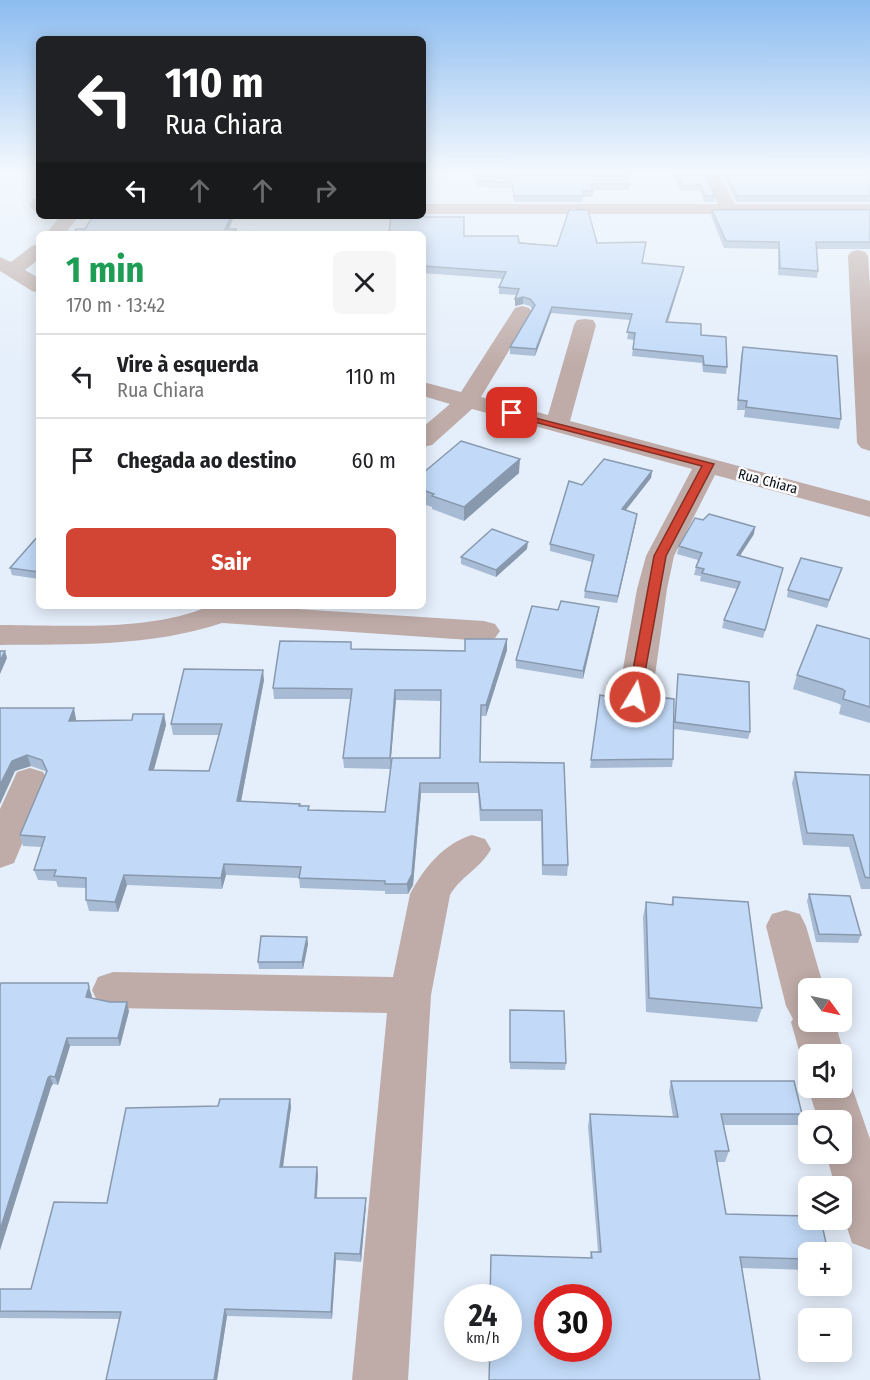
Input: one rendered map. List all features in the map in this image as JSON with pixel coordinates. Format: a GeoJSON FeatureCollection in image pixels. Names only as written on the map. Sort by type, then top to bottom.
{"type":"FeatureCollection","features":[{"type":"Feature","properties":{"kind":"street"},"geometry":{"type":"LineString","coordinates":[[6,267],[36,252]]}},
{"type":"Feature","properties":{"kind":"street"},"geometry":{"type":"LineString","coordinates":[[858,256],[870,443]]}},
{"type":"Feature","properties":{"kind":"street"},"geometry":{"type":"LineString","coordinates":[[6,267],[36,285]]}},
{"type":"Feature","properties":{"kind":"street"},"geometry":{"type":"LineString","coordinates":[[426,437],[467,401],[522,312]]}},
{"type":"Feature","properties":{"kind":"street"},"geometry":{"type":"LineString","coordinates":[[557,425],[585,325]]}},
{"type":"Feature","properties":{"kind":"street","name":"Rua Chiara"},"geometry":{"type":"LineString","coordinates":[[426,390],[870,509]]}},
{"type":"Feature","properties":{"kind":"street"},"geometry":{"type":"LineString","coordinates":[[635,697],[660,556],[708,464]]}},
{"type":"Feature","properties":{"kind":"street"},"geometry":{"type":"LineString","coordinates":[[0,635],[141,633],[227,610],[484,631]]}},
{"type":"Feature","properties":{"kind":"street"},"geometry":{"type":"LineString","coordinates":[[0,852],[30,781]]}},
{"type":"Feature","properties":{"kind":"street"},"geometry":{"type":"LineString","coordinates":[[380,1380],[410,995],[430,894],[441,878],[472,849]]}},
{"type":"Feature","properties":{"kind":"street"},"geometry":{"type":"LineString","coordinates":[[786,926],[800,978]]}},
{"type":"Feature","properties":{"kind":"street"},"geometry":{"type":"LineString","coordinates":[[113,990],[410,995]]}},
{"type":"Feature","properties":{"kind":"street"},"geometry":{"type":"LineString","coordinates":[[852,1161],[870,1225]]}},
{"type":"Feature","properties":{"kind":"building"},"geometry":{"type":"Polygon","coordinates":[[[426,236],[518,236],[519,243],[557,246],[560,236],[595,236],[597,243],[646,242],[642,263],[684,267],[666,322],[701,324],[701,335],[726,337],[727,367],[704,365],[703,356],[633,349],[635,333],[627,332],[632,314],[552,307],[536,349],[510,347],[535,305],[530,299],[523,297],[515,299],[519,289],[499,287],[506,272],[426,266],[426,236]]]}},
{"type":"Feature","properties":{"kind":"building"},"geometry":{"type":"Polygon","coordinates":[[[724,236],[870,236],[870,242],[816,242],[818,271],[780,268],[779,242],[726,241],[724,236]]]}},
{"type":"Feature","properties":{"kind":"building"},"geometry":{"type":"Polygon","coordinates":[[[743,347],[837,356],[841,419],[746,407],[747,401],[738,400],[743,347]]]}},
{"type":"Feature","properties":{"kind":"building"},"geometry":{"type":"Polygon","coordinates":[[[461,441],[520,459],[464,507],[432,496],[434,494],[426,491],[426,470],[461,441]]]}},
{"type":"Feature","properties":{"kind":"building"},"geometry":{"type":"Polygon","coordinates":[[[604,459],[652,471],[622,509],[637,514],[618,596],[585,591],[594,555],[550,544],[569,481],[582,485],[604,459]]]}},
{"type":"Feature","properties":{"kind":"building"},"geometry":{"type":"Polygon","coordinates":[[[709,514],[755,527],[737,555],[783,568],[765,630],[724,620],[740,582],[702,573],[704,569],[696,567],[702,553],[679,546],[695,518],[703,520],[709,514]]]}},
{"type":"Feature","properties":{"kind":"building"},"geometry":{"type":"Polygon","coordinates":[[[492,529],[528,542],[496,570],[461,557],[492,529]]]}},
{"type":"Feature","properties":{"kind":"building"},"geometry":{"type":"Polygon","coordinates":[[[36,538],[36,572],[10,568],[36,538]]]}},
{"type":"Feature","properties":{"kind":"building"},"geometry":{"type":"Polygon","coordinates":[[[801,558],[842,568],[829,600],[788,590],[801,558]]]}},
{"type":"Feature","properties":{"kind":"building"},"geometry":{"type":"Polygon","coordinates":[[[561,601],[599,607],[583,671],[516,660],[532,606],[558,610],[561,601]]]}},
{"type":"Feature","properties":{"kind":"building"},"geometry":{"type":"Polygon","coordinates":[[[817,625],[870,639],[870,707],[843,699],[845,691],[842,689],[797,675],[817,625]]]}},
{"type":"Feature","properties":{"kind":"building"},"geometry":{"type":"Polygon","coordinates":[[[465,639],[507,639],[486,705],[481,705],[480,762],[564,763],[568,865],[543,865],[542,810],[481,810],[478,783],[420,783],[412,874],[407,884],[299,878],[301,867],[224,864],[221,878],[124,875],[115,902],[86,900],[86,878],[54,876],[56,870],[34,870],[45,837],[20,835],[47,771],[42,760],[27,755],[12,761],[0,785],[0,708],[74,708],[69,721],[132,720],[133,714],[164,714],[149,770],[209,771],[222,724],[171,724],[184,669],[263,670],[237,801],[300,804],[299,806],[309,806],[308,810],[385,812],[392,758],[440,758],[441,690],[395,690],[390,758],[343,758],[352,689],[273,688],[280,641],[351,642],[351,649],[465,651],[465,639]]]}},
{"type":"Feature","properties":{"kind":"building"},"geometry":{"type":"Polygon","coordinates":[[[0,651],[5,651],[0,661],[0,651]]]}},
{"type":"Feature","properties":{"kind":"building"},"geometry":{"type":"Polygon","coordinates":[[[678,674],[749,682],[750,732],[675,722],[678,674]]]}},
{"type":"Feature","properties":{"kind":"building"},"geometry":{"type":"Polygon","coordinates":[[[600,695],[636,703],[651,702],[651,696],[674,699],[673,759],[591,760],[600,695]]]}},
{"type":"Feature","properties":{"kind":"building"},"geometry":{"type":"Polygon","coordinates":[[[795,772],[870,775],[870,878],[865,877],[853,835],[807,833],[795,772]]]}},
{"type":"Feature","properties":{"kind":"building"},"geometry":{"type":"Polygon","coordinates":[[[809,894],[850,896],[861,935],[819,934],[809,894]]]}},
{"type":"Feature","properties":{"kind":"building"},"geometry":{"type":"Polygon","coordinates":[[[673,897],[748,902],[762,1008],[649,998],[646,902],[673,905],[673,897]]]}},
{"type":"Feature","properties":{"kind":"building"},"geometry":{"type":"Polygon","coordinates":[[[261,936],[307,937],[302,962],[258,962],[261,936]]]}},
{"type":"Feature","properties":{"kind":"building"},"geometry":{"type":"Polygon","coordinates":[[[1,983],[88,983],[86,997],[110,1002],[127,1002],[118,1038],[67,1038],[55,1077],[48,1078],[0,1230],[0,986],[1,983]]]}},
{"type":"Feature","properties":{"kind":"building"},"geometry":{"type":"Polygon","coordinates":[[[510,1010],[564,1011],[566,1063],[510,1062],[510,1010]]]}},
{"type":"Feature","properties":{"kind":"building"},"geometry":{"type":"Polygon","coordinates":[[[671,1081],[794,1081],[801,1110],[798,1110],[798,1114],[721,1114],[729,1151],[715,1151],[726,1214],[798,1216],[798,1230],[823,1230],[826,1242],[798,1242],[798,1259],[740,1257],[760,1380],[489,1380],[490,1362],[522,1362],[522,1284],[490,1284],[491,1255],[592,1258],[591,1252],[601,1252],[590,1114],[678,1117],[671,1081]]]}},
{"type":"Feature","properties":{"kind":"building"},"geometry":{"type":"Polygon","coordinates":[[[220,1099],[290,1099],[280,1167],[317,1167],[315,1198],[366,1198],[360,1254],[335,1253],[331,1312],[225,1309],[214,1380],[106,1380],[121,1312],[0,1311],[0,1289],[31,1289],[54,1202],[107,1203],[126,1108],[218,1106],[220,1099]]]}},
{"type":"Feature","properties":{"kind":"route"},"geometry":{"type":"LineString","coordinates":[[512,413],[708,464],[660,556],[652,589],[635,697]]}}]}
